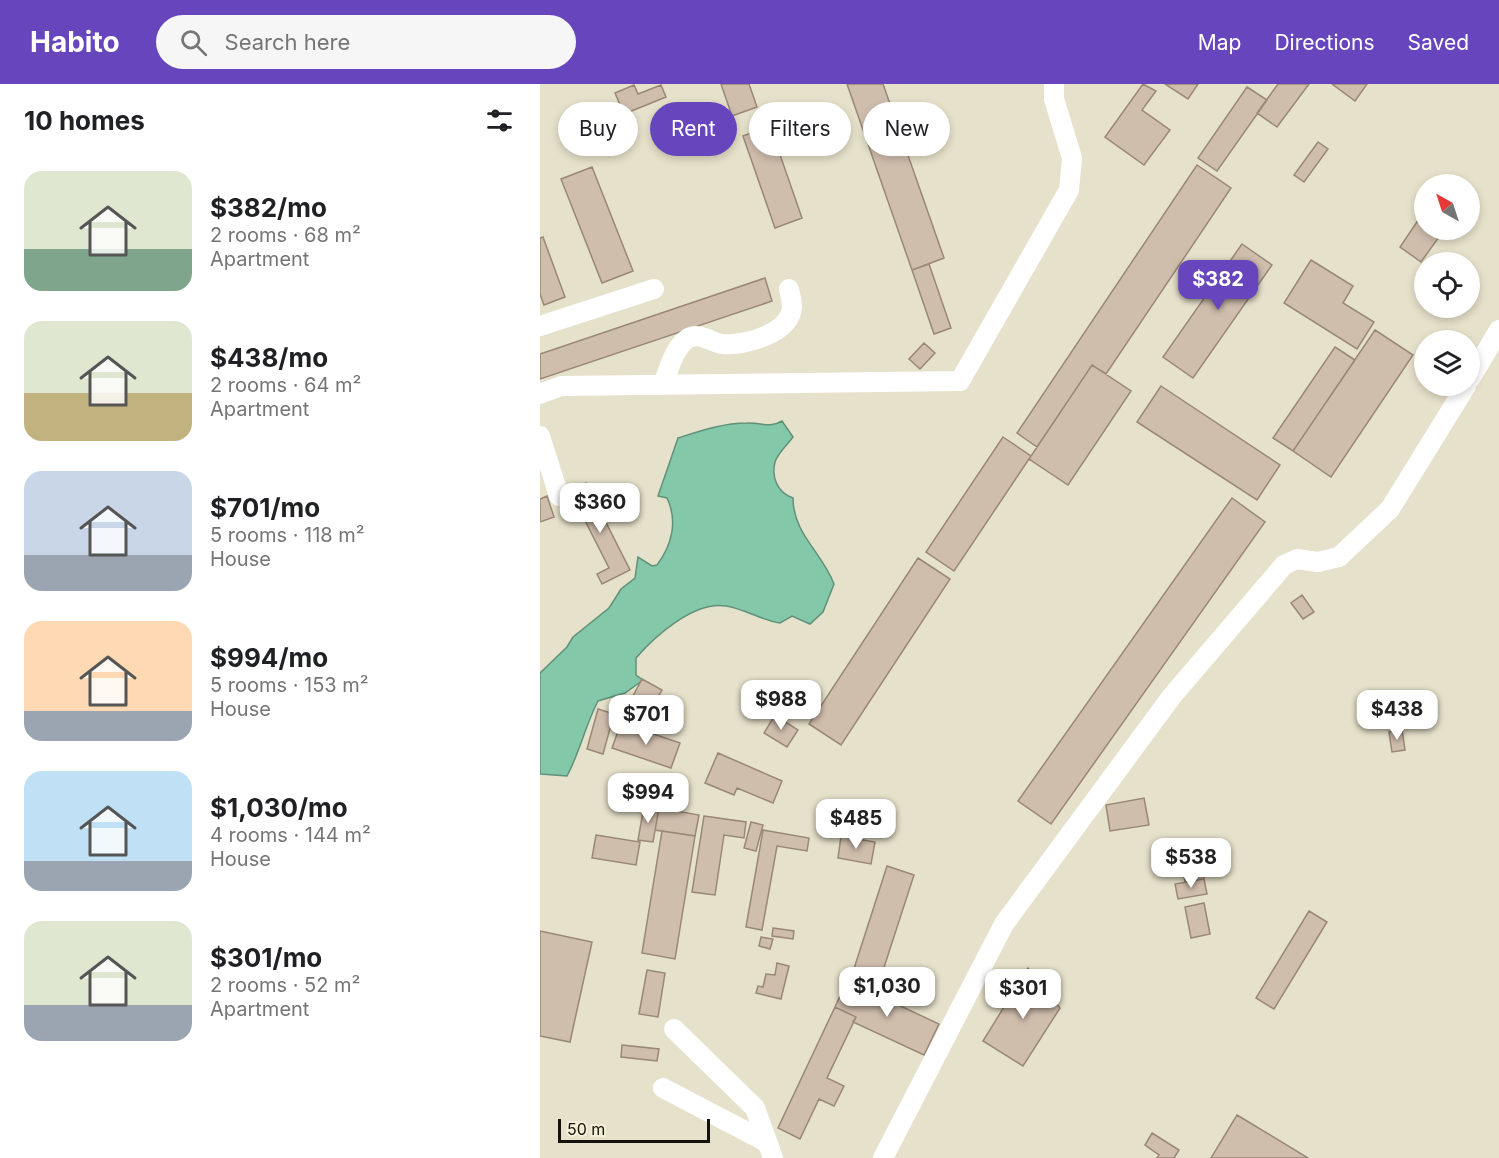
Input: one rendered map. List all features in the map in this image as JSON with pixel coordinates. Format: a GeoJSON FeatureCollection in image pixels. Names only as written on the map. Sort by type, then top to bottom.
{"type":"FeatureCollection","features":[{"type":"Feature","properties":{"kind":"street"},"geometry":{"type":"LineString","coordinates":[[540,394],[561,386],[960,381],[1069,190],[1072,158],[1054,99],[1054,84]]}},
{"type":"Feature","properties":{"kind":"street"},"geometry":{"type":"LineString","coordinates":[[540,326],[654,289]]}},
{"type":"Feature","properties":{"kind":"street"},"geometry":{"type":"LineString","coordinates":[[663,385],[676,354],[686,339],[700,336],[722,344],[741,342],[776,331],[786,320],[792,308],[789,289]]}},
{"type":"Feature","properties":{"kind":"street"},"geometry":{"type":"LineString","coordinates":[[1480,362],[1499,330]]}},
{"type":"Feature","properties":{"kind":"street"},"geometry":{"type":"LineString","coordinates":[[883,1158],[1004,924],[1172,696],[1284,565],[1297,559],[1318,562],[1339,557],[1390,509],[1460,396]]}},
{"type":"Feature","properties":{"kind":"street"},"geometry":{"type":"LineString","coordinates":[[540,436],[559,496]]}},
{"type":"Feature","properties":{"kind":"street"},"geometry":{"type":"LineString","coordinates":[[674,1029],[755,1108],[770,1150]]}},
{"type":"Feature","properties":{"kind":"street"},"geometry":{"type":"LineString","coordinates":[[663,1088],[770,1150]]}},
{"type":"Feature","properties":{"kind":"shaded area"},"geometry":{"type":"Polygon","coordinates":[[[782,421],[793,437],[776,459],[775,479],[783,493],[793,498],[794,511],[803,533],[823,562],[834,584],[823,612],[810,624],[792,616],[780,623],[773,622],[726,606],[714,606],[688,614],[664,631],[636,658],[636,675],[643,680],[625,693],[598,701],[567,776],[540,774],[540,673],[567,647],[573,637],[609,608],[621,589],[635,578],[638,557],[652,566],[657,565],[662,557],[670,541],[673,524],[667,498],[658,496],[678,438],[729,424],[769,425],[782,421]]]}},
{"type":"Feature","properties":{"kind":"building"},"geometry":{"type":"Polygon","coordinates":[[[721,84],[749,84],[755,102],[749,102],[749,110],[737,114],[737,102],[727,102],[721,84]]]}},
{"type":"Feature","properties":{"kind":"building"},"geometry":{"type":"Polygon","coordinates":[[[847,84],[883,84],[889,102],[863,102],[863,130],[847,84]]]}},
{"type":"Feature","properties":{"kind":"building"},"geometry":{"type":"Polygon","coordinates":[[[1143,84],[1156,91],[1142,110],[1170,130],[1144,165],[1105,137],[1143,84]]]}},
{"type":"Feature","properties":{"kind":"building"},"geometry":{"type":"Polygon","coordinates":[[[1165,84],[1198,84],[1188,99],[1165,84]]]}},
{"type":"Feature","properties":{"kind":"building"},"geometry":{"type":"Polygon","coordinates":[[[1278,84],[1309,84],[1277,127],[1257,113],[1278,84]]]}},
{"type":"Feature","properties":{"kind":"building"},"geometry":{"type":"Polygon","coordinates":[[[1332,84],[1367,84],[1355,101],[1332,84]]]}},
{"type":"Feature","properties":{"kind":"building"},"geometry":{"type":"Polygon","coordinates":[[[634,85],[638,94],[661,85],[666,97],[638,108],[638,102],[619,102],[615,93],[634,85]]]}},
{"type":"Feature","properties":{"kind":"building"},"geometry":{"type":"Polygon","coordinates":[[[1247,87],[1267,100],[1217,171],[1198,158],[1247,87]]]}},
{"type":"Feature","properties":{"kind":"building"},"geometry":{"type":"Polygon","coordinates":[[[749,134],[749,153],[743,136],[749,134]]]}},
{"type":"Feature","properties":{"kind":"building"},"geometry":{"type":"Polygon","coordinates":[[[1318,142],[1328,149],[1304,182],[1294,175],[1318,142]]]}},
{"type":"Feature","properties":{"kind":"building"},"geometry":{"type":"Polygon","coordinates":[[[750,156],[780,156],[802,218],[775,228],[750,156]]]}},
{"type":"Feature","properties":{"kind":"building"},"geometry":{"type":"Polygon","coordinates":[[[872,156],[908,156],[944,258],[912,270],[872,156]]]}},
{"type":"Feature","properties":{"kind":"building"},"geometry":{"type":"Polygon","coordinates":[[[1197,165],[1231,188],[1106,374],[1092,365],[1037,447],[1017,433],[1197,165]]]}},
{"type":"Feature","properties":{"kind":"building"},"geometry":{"type":"Polygon","coordinates":[[[592,167],[633,271],[602,283],[561,179],[592,167]]]}},
{"type":"Feature","properties":{"kind":"building"},"geometry":{"type":"Polygon","coordinates":[[[1414,226],[1414,240],[1437,240],[1428,252],[1414,252],[1414,257],[1400,247],[1414,226]]]}},
{"type":"Feature","properties":{"kind":"building"},"geometry":{"type":"Polygon","coordinates":[[[543,237],[565,297],[544,305],[540,294],[540,238],[543,237]]]}},
{"type":"Feature","properties":{"kind":"building"},"geometry":{"type":"Polygon","coordinates":[[[1242,244],[1272,265],[1193,378],[1163,357],[1242,244]]]}},
{"type":"Feature","properties":{"kind":"building"},"geometry":{"type":"Polygon","coordinates":[[[1311,260],[1353,286],[1343,303],[1374,322],[1357,349],[1284,303],[1311,260]]]}},
{"type":"Feature","properties":{"kind":"building"},"geometry":{"type":"Polygon","coordinates":[[[929,264],[951,328],[934,334],[912,270],[929,264]]]}},
{"type":"Feature","properties":{"kind":"building"},"geometry":{"type":"Polygon","coordinates":[[[765,278],[772,301],[540,379],[540,354],[765,278]]]}},
{"type":"Feature","properties":{"kind":"building"},"geometry":{"type":"Polygon","coordinates":[[[1375,330],[1413,355],[1331,477],[1293,451],[1375,330]]]}},
{"type":"Feature","properties":{"kind":"building"},"geometry":{"type":"Polygon","coordinates":[[[924,343],[935,353],[920,369],[909,359],[924,343]]]}},
{"type":"Feature","properties":{"kind":"building"},"geometry":{"type":"Polygon","coordinates":[[[1335,347],[1355,360],[1293,451],[1273,438],[1335,347]]]}},
{"type":"Feature","properties":{"kind":"building"},"geometry":{"type":"Polygon","coordinates":[[[1092,365],[1131,391],[1068,485],[1029,459],[1092,365]]]}},
{"type":"Feature","properties":{"kind":"building"},"geometry":{"type":"Polygon","coordinates":[[[1161,386],[1280,465],[1257,500],[1137,422],[1161,386]]]}},
{"type":"Feature","properties":{"kind":"building"},"geometry":{"type":"Polygon","coordinates":[[[1003,437],[1031,456],[954,571],[926,552],[1003,437]]]}},
{"type":"Feature","properties":{"kind":"building"},"geometry":{"type":"Polygon","coordinates":[[[586,483],[630,570],[602,584],[597,574],[609,568],[570,491],[586,483]]]}},
{"type":"Feature","properties":{"kind":"building"},"geometry":{"type":"Polygon","coordinates":[[[547,496],[554,517],[540,522],[540,499],[547,496]]]}},
{"type":"Feature","properties":{"kind":"building"},"geometry":{"type":"Polygon","coordinates":[[[1232,498],[1265,522],[1051,824],[1018,801],[1232,498]]]}},
{"type":"Feature","properties":{"kind":"building"},"geometry":{"type":"Polygon","coordinates":[[[918,558],[950,579],[841,745],[809,724],[918,558]]]}},
{"type":"Feature","properties":{"kind":"building"},"geometry":{"type":"Polygon","coordinates":[[[1302,595],[1314,612],[1303,619],[1291,603],[1302,595]]]}},
{"type":"Feature","properties":{"kind":"building"},"geometry":{"type":"Polygon","coordinates":[[[642,679],[662,690],[645,720],[626,709],[642,679]]]}},
{"type":"Feature","properties":{"kind":"building"},"geometry":{"type":"Polygon","coordinates":[[[598,709],[614,714],[603,754],[587,749],[598,709]]]}},
{"type":"Feature","properties":{"kind":"building"},"geometry":{"type":"Polygon","coordinates":[[[775,715],[798,730],[787,747],[764,733],[775,715]]]}},
{"type":"Feature","properties":{"kind":"building"},"geometry":{"type":"Polygon","coordinates":[[[621,723],[680,743],[671,768],[612,748],[621,723]]]}},
{"type":"Feature","properties":{"kind":"building"},"geometry":{"type":"Polygon","coordinates":[[[1402,729],[1405,750],[1392,752],[1389,732],[1402,729]]]}},
{"type":"Feature","properties":{"kind":"building"},"geometry":{"type":"Polygon","coordinates":[[[718,753],[782,781],[773,803],[737,788],[734,795],[705,783],[718,753]]]}},
{"type":"Feature","properties":{"kind":"building"},"geometry":{"type":"Polygon","coordinates":[[[1144,798],[1149,825],[1110,831],[1106,805],[1144,798]]]}},
{"type":"Feature","properties":{"kind":"building"},"geometry":{"type":"Polygon","coordinates":[[[644,806],[659,808],[653,842],[638,840],[644,806]]]}},
{"type":"Feature","properties":{"kind":"building"},"geometry":{"type":"Polygon","coordinates":[[[659,808],[699,815],[695,836],[655,830],[659,808]]]}},
{"type":"Feature","properties":{"kind":"building"},"geometry":{"type":"Polygon","coordinates":[[[704,816],[746,822],[744,838],[724,835],[715,895],[692,892],[704,816]]]}},
{"type":"Feature","properties":{"kind":"building"},"geometry":{"type":"Polygon","coordinates":[[[751,822],[763,825],[756,851],[744,848],[751,822]]]}},
{"type":"Feature","properties":{"kind":"building"},"geometry":{"type":"Polygon","coordinates":[[[763,830],[809,838],[807,851],[777,846],[762,930],[746,927],[763,830]]]}},
{"type":"Feature","properties":{"kind":"building"},"geometry":{"type":"Polygon","coordinates":[[[662,831],[695,836],[675,959],[642,953],[662,831]]]}},
{"type":"Feature","properties":{"kind":"building"},"geometry":{"type":"Polygon","coordinates":[[[596,835],[640,842],[636,865],[592,858],[596,835]]]}},
{"type":"Feature","properties":{"kind":"building"},"geometry":{"type":"Polygon","coordinates":[[[841,836],[875,842],[871,864],[838,858],[841,836]]]}},
{"type":"Feature","properties":{"kind":"building"},"geometry":{"type":"Polygon","coordinates":[[[1201,860],[1204,879],[1185,882],[1182,864],[1201,860]]]}},
{"type":"Feature","properties":{"kind":"building"},"geometry":{"type":"Polygon","coordinates":[[[887,866],[914,875],[876,992],[865,988],[867,982],[851,978],[887,866]]]}},
{"type":"Feature","properties":{"kind":"building"},"geometry":{"type":"Polygon","coordinates":[[[1204,879],[1207,894],[1178,899],[1175,884],[1204,879]]]}},
{"type":"Feature","properties":{"kind":"building"},"geometry":{"type":"Polygon","coordinates":[[[1204,903],[1210,934],[1191,938],[1185,907],[1204,903]]]}},
{"type":"Feature","properties":{"kind":"building"},"geometry":{"type":"Polygon","coordinates":[[[1309,911],[1327,922],[1274,1009],[1256,998],[1309,911]]]}},
{"type":"Feature","properties":{"kind":"building"},"geometry":{"type":"Polygon","coordinates":[[[773,928],[794,931],[793,939],[772,936],[773,928]]]}},
{"type":"Feature","properties":{"kind":"building"},"geometry":{"type":"Polygon","coordinates":[[[540,931],[592,942],[570,1042],[540,1036],[540,931]]]}},
{"type":"Feature","properties":{"kind":"building"},"geometry":{"type":"Polygon","coordinates":[[[761,937],[773,939],[770,949],[759,946],[761,937]]]}},
{"type":"Feature","properties":{"kind":"building"},"geometry":{"type":"Polygon","coordinates":[[[777,963],[789,966],[781,999],[756,993],[758,986],[763,987],[766,974],[775,975],[777,963]]]}},
{"type":"Feature","properties":{"kind":"building"},"geometry":{"type":"Polygon","coordinates":[[[1028,968],[1060,1008],[1023,1066],[983,1041],[1028,968]]]}},
{"type":"Feature","properties":{"kind":"building"},"geometry":{"type":"Polygon","coordinates":[[[647,970],[665,973],[658,1017],[639,1014],[647,970]]]}},
{"type":"Feature","properties":{"kind":"building"},"geometry":{"type":"Polygon","coordinates":[[[847,981],[939,1024],[924,1055],[853,1022],[856,1017],[835,1007],[847,981]]]}},
{"type":"Feature","properties":{"kind":"building"},"geometry":{"type":"Polygon","coordinates":[[[835,1007],[856,1017],[827,1078],[844,1086],[834,1106],[819,1099],[800,1139],[778,1128],[835,1007]]]}},
{"type":"Feature","properties":{"kind":"building"},"geometry":{"type":"Polygon","coordinates":[[[622,1045],[659,1049],[657,1061],[621,1057],[622,1045]]]}},
{"type":"Feature","properties":{"kind":"building"},"geometry":{"type":"Polygon","coordinates":[[[1237,1115],[1308,1158],[1211,1158],[1237,1115]]]}},
{"type":"Feature","properties":{"kind":"building"},"geometry":{"type":"Polygon","coordinates":[[[1152,1133],[1179,1150],[1174,1158],[1157,1158],[1159,1155],[1145,1145],[1152,1133]]]}}]}
